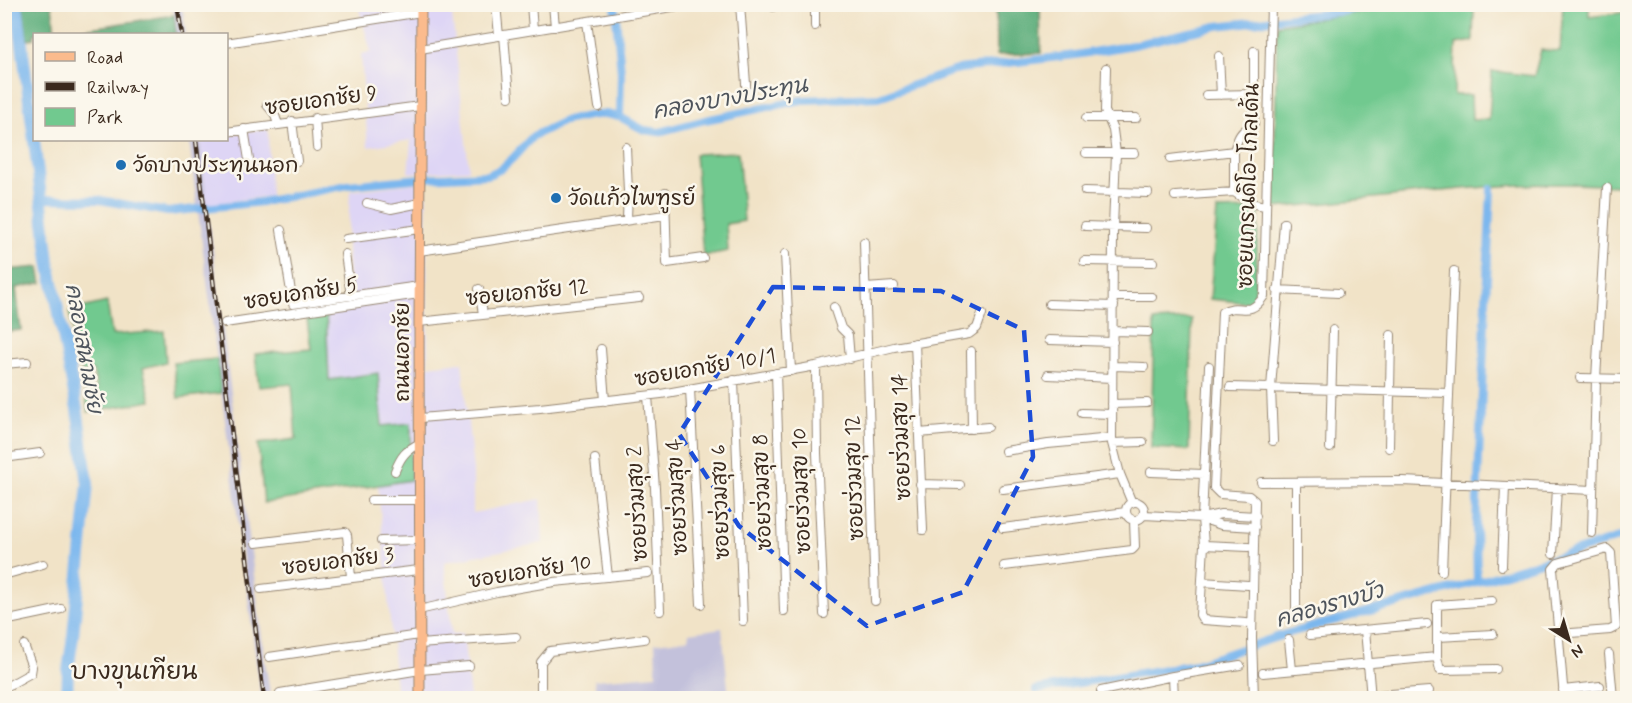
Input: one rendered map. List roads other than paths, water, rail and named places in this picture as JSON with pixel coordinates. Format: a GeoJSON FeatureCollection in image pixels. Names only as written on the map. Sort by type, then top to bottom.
{"type":"FeatureCollection","features":[{"type":"Feature","properties":{"kind":"main road","name":"ถนนเอกชัย"},"geometry":{"type":"LineString","coordinates":[[420,699],[421,8]]}},
{"type":"Feature","properties":{"kind":"street"},"geometry":{"type":"LineString","coordinates":[[496,4],[509,97]]}},
{"type":"Feature","properties":{"kind":"street"},"geometry":{"type":"LineString","coordinates":[[531,4],[533,30]]}},
{"type":"Feature","properties":{"kind":"street"},"geometry":{"type":"LineString","coordinates":[[553,4],[555,27]]}},
{"type":"Feature","properties":{"kind":"street"},"geometry":{"type":"LineString","coordinates":[[420,49],[690,4]]}},
{"type":"Feature","properties":{"kind":"street"},"geometry":{"type":"LineString","coordinates":[[740,4],[747,97]]}},
{"type":"Feature","properties":{"kind":"street"},"geometry":{"type":"LineString","coordinates":[[814,4],[815,26]]}},
{"type":"Feature","properties":{"kind":"street","name":"ซอยแกรนดิโอ-โกลเด้น"},"geometry":{"type":"LineString","coordinates":[[1256,516],[1255,501],[1251,496],[1220,494],[1214,488],[1222,312],[1232,308],[1250,309],[1257,306],[1263,296],[1271,5]]}},
{"type":"Feature","properties":{"kind":"street"},"geometry":{"type":"LineString","coordinates":[[228,43],[421,8]]}},
{"type":"Feature","properties":{"kind":"street"},"geometry":{"type":"LineString","coordinates":[[587,22],[599,107]]}},
{"type":"Feature","properties":{"kind":"street"},"geometry":{"type":"LineString","coordinates":[[1234,192],[1234,152],[1238,135],[1242,129],[1254,124],[1254,51]]}},
{"type":"Feature","properties":{"kind":"street"},"geometry":{"type":"LineString","coordinates":[[1219,56],[1221,95]]}},
{"type":"Feature","properties":{"kind":"street"},"geometry":{"type":"LineString","coordinates":[[1106,68],[1105,111],[1113,133],[1116,153],[1113,227],[1112,441],[1120,474],[1132,503]]}},
{"type":"Feature","properties":{"kind":"street"},"geometry":{"type":"LineString","coordinates":[[1206,95],[1253,94]]}},
{"type":"Feature","properties":{"kind":"street"},"geometry":{"type":"LineString","coordinates":[[267,105],[274,113],[278,124]]}},
{"type":"Feature","properties":{"kind":"street","name":"ซอยเอกชัย 9"},"geometry":{"type":"LineString","coordinates":[[228,132],[292,121],[420,106]]}},
{"type":"Feature","properties":{"kind":"street"},"geometry":{"type":"LineString","coordinates":[[315,118],[317,147]]}},
{"type":"Feature","properties":{"kind":"street"},"geometry":{"type":"LineString","coordinates":[[1086,118],[1136,118]]}},
{"type":"Feature","properties":{"kind":"street"},"geometry":{"type":"LineString","coordinates":[[292,121],[297,161]]}},
{"type":"Feature","properties":{"kind":"street"},"geometry":{"type":"LineString","coordinates":[[244,129],[250,166]]}},
{"type":"Feature","properties":{"kind":"street"},"geometry":{"type":"LineString","coordinates":[[626,147],[627,219]]}},
{"type":"Feature","properties":{"kind":"street"},"geometry":{"type":"LineString","coordinates":[[1170,159],[1234,152]]}},
{"type":"Feature","properties":{"kind":"street"},"geometry":{"type":"LineString","coordinates":[[1086,153],[1134,153]]}},
{"type":"Feature","properties":{"kind":"street"},"geometry":{"type":"LineString","coordinates":[[1592,533],[1596,379],[1607,188]]}},
{"type":"Feature","properties":{"kind":"street"},"geometry":{"type":"LineString","coordinates":[[1085,191],[1148,193]]}},
{"type":"Feature","properties":{"kind":"street"},"geometry":{"type":"LineString","coordinates":[[1175,196],[1234,192],[1250,203],[1264,206]]}},
{"type":"Feature","properties":{"kind":"street"},"geometry":{"type":"LineString","coordinates":[[664,193],[667,263],[703,258]]}},
{"type":"Feature","properties":{"kind":"street"},"geometry":{"type":"LineString","coordinates":[[367,203],[391,209],[420,203]]}},
{"type":"Feature","properties":{"kind":"street"},"geometry":{"type":"LineString","coordinates":[[419,250],[665,215]]}},
{"type":"Feature","properties":{"kind":"street"},"geometry":{"type":"LineString","coordinates":[[1273,441],[1270,388],[1284,223]]}},
{"type":"Feature","properties":{"kind":"street"},"geometry":{"type":"LineString","coordinates":[[1085,226],[1146,228]]}},
{"type":"Feature","properties":{"kind":"street"},"geometry":{"type":"LineString","coordinates":[[346,239],[420,229]]}},
{"type":"Feature","properties":{"kind":"street"},"geometry":{"type":"LineString","coordinates":[[281,230],[293,304],[419,290]]}},
{"type":"Feature","properties":{"kind":"street","name":"ซอยร่วมสุข 12"},"geometry":{"type":"LineString","coordinates":[[864,242],[875,601]]}},
{"type":"Feature","properties":{"kind":"street"},"geometry":{"type":"LineString","coordinates":[[345,254],[351,296]]}},
{"type":"Feature","properties":{"kind":"street"},"geometry":{"type":"LineString","coordinates":[[785,254],[791,370]]}},
{"type":"Feature","properties":{"kind":"street"},"geometry":{"type":"LineString","coordinates":[[1084,261],[1153,262]]}},
{"type":"Feature","properties":{"kind":"street"},"geometry":{"type":"LineString","coordinates":[[1442,571],[1454,272]]}},
{"type":"Feature","properties":{"kind":"street"},"geometry":{"type":"LineString","coordinates":[[866,288],[894,286]]}},
{"type":"Feature","properties":{"kind":"street"},"geometry":{"type":"LineString","coordinates":[[478,289],[483,314]]}},
{"type":"Feature","properties":{"kind":"street","name":"ซอยเอกชัย 5"},"geometry":{"type":"LineString","coordinates":[[225,323],[419,290]]}},
{"type":"Feature","properties":{"kind":"street"},"geometry":{"type":"LineString","coordinates":[[1277,290],[1338,293]]}},
{"type":"Feature","properties":{"kind":"street"},"geometry":{"type":"LineString","coordinates":[[1114,297],[1152,297]]}},
{"type":"Feature","properties":{"kind":"street","name":"ซอยเอกชัย 12"},"geometry":{"type":"LineString","coordinates":[[419,322],[639,298]]}},
{"type":"Feature","properties":{"kind":"street"},"geometry":{"type":"LineString","coordinates":[[1049,304],[1114,306]]}},
{"type":"Feature","properties":{"kind":"street"},"geometry":{"type":"LineString","coordinates":[[834,307],[841,328],[848,335],[850,359]]}},
{"type":"Feature","properties":{"kind":"street","name":"ซอยเอกชัย 10/1"},"geometry":{"type":"LineString","coordinates":[[420,418],[648,396],[816,366],[969,334],[977,328],[982,314]]}},
{"type":"Feature","properties":{"kind":"street"},"geometry":{"type":"LineString","coordinates":[[1330,448],[1333,330]]}},
{"type":"Feature","properties":{"kind":"street"},"geometry":{"type":"LineString","coordinates":[[1114,331],[1148,332]]}},
{"type":"Feature","properties":{"kind":"street"},"geometry":{"type":"LineString","coordinates":[[1389,448],[1392,335]]}},
{"type":"Feature","properties":{"kind":"street"},"geometry":{"type":"LineString","coordinates":[[1049,340],[1113,342]]}},
{"type":"Feature","properties":{"kind":"street","name":"ซอยร่วมสุข 14"},"geometry":{"type":"LineString","coordinates":[[915,344],[923,530]]}},
{"type":"Feature","properties":{"kind":"street"},"geometry":{"type":"LineString","coordinates":[[601,349],[605,401]]}},
{"type":"Feature","properties":{"kind":"street"},"geometry":{"type":"LineString","coordinates":[[971,351],[972,429]]}},
{"type":"Feature","properties":{"kind":"street"},"geometry":{"type":"LineString","coordinates":[[4,364],[27,362]]}},
{"type":"Feature","properties":{"kind":"street","name":"ซอยร่วมสุข 10"},"geometry":{"type":"LineString","coordinates":[[816,366],[817,453],[824,614]]}},
{"type":"Feature","properties":{"kind":"street"},"geometry":{"type":"LineString","coordinates":[[1114,366],[1144,367]]}},
{"type":"Feature","properties":{"kind":"street"},"geometry":{"type":"LineString","coordinates":[[1209,366],[1202,518],[1204,545],[1201,618],[1246,622]]}},
{"type":"Feature","properties":{"kind":"street","name":"ซอยร่วมสุข 8"},"geometry":{"type":"LineString","coordinates":[[776,373],[784,610]]}},
{"type":"Feature","properties":{"kind":"street"},"geometry":{"type":"LineString","coordinates":[[1048,375],[1112,378]]}},
{"type":"Feature","properties":{"kind":"street"},"geometry":{"type":"LineString","coordinates":[[1580,378],[1628,380]]}},
{"type":"Feature","properties":{"kind":"street","name":"ซอยร่วมสุข 6"},"geometry":{"type":"LineString","coordinates":[[734,380],[743,621]]}},
{"type":"Feature","properties":{"kind":"street"},"geometry":{"type":"LineString","coordinates":[[1230,387],[1449,393]]}},
{"type":"Feature","properties":{"kind":"street","name":"ซอยร่วมสุข 4"},"geometry":{"type":"LineString","coordinates":[[690,389],[701,604]]}},
{"type":"Feature","properties":{"kind":"street","name":"ซอยร่วมสุข 2"},"geometry":{"type":"LineString","coordinates":[[648,396],[655,488],[660,611]]}},
{"type":"Feature","properties":{"kind":"street"},"geometry":{"type":"LineString","coordinates":[[1112,404],[1147,403]]}},
{"type":"Feature","properties":{"kind":"street"},"geometry":{"type":"LineString","coordinates":[[1082,413],[1112,414]]}},
{"type":"Feature","properties":{"kind":"street"},"geometry":{"type":"LineString","coordinates":[[919,433],[988,427]]}},
{"type":"Feature","properties":{"kind":"street"},"geometry":{"type":"LineString","coordinates":[[1005,451],[1048,444],[1143,442]]}},
{"type":"Feature","properties":{"kind":"street"},"geometry":{"type":"LineString","coordinates":[[395,471],[400,457],[420,443]]}},
{"type":"Feature","properties":{"kind":"street"},"geometry":{"type":"LineString","coordinates":[[4,458],[40,453]]}},
{"type":"Feature","properties":{"kind":"street"},"geometry":{"type":"LineString","coordinates":[[595,459],[608,577]]}},
{"type":"Feature","properties":{"kind":"street"},"geometry":{"type":"LineString","coordinates":[[1151,472],[1204,474]]}},
{"type":"Feature","properties":{"kind":"street"},"geometry":{"type":"LineString","coordinates":[[1003,489],[1120,474]]}},
{"type":"Feature","properties":{"kind":"street"},"geometry":{"type":"LineString","coordinates":[[1261,482],[1403,481],[1593,490]]}},
{"type":"Feature","properties":{"kind":"street"},"geometry":{"type":"LineString","coordinates":[[1296,482],[1296,614]]}},
{"type":"Feature","properties":{"kind":"street"},"geometry":{"type":"LineString","coordinates":[[920,484],[960,485]]}},
{"type":"Feature","properties":{"kind":"street"},"geometry":{"type":"LineString","coordinates":[[1502,566],[1504,486]]}},
{"type":"Feature","properties":{"kind":"street"},"geometry":{"type":"LineString","coordinates":[[1553,554],[1557,488]]}},
{"type":"Feature","properties":{"kind":"street"},"geometry":{"type":"LineString","coordinates":[[371,500],[420,500]]}},
{"type":"Feature","properties":{"kind":"street"},"geometry":{"type":"LineString","coordinates":[[1134,521],[1126,512],[1126,508],[1132,503],[1137,502],[1142,505],[1144,515]]}},
{"type":"Feature","properties":{"kind":"street"},"geometry":{"type":"LineString","coordinates":[[1003,528],[1126,512]]}},
{"type":"Feature","properties":{"kind":"street"},"geometry":{"type":"LineString","coordinates":[[1134,521],[1144,515],[1202,518],[1221,514],[1256,516],[1252,638],[1254,699]]}},
{"type":"Feature","properties":{"kind":"street"},"geometry":{"type":"LineString","coordinates":[[1202,518],[1221,525],[1255,527]]}},
{"type":"Feature","properties":{"kind":"street"},"geometry":{"type":"LineString","coordinates":[[1004,566],[1132,550],[1135,547],[1134,521]]}},
{"type":"Feature","properties":{"kind":"street"},"geometry":{"type":"LineString","coordinates":[[256,543],[345,532],[351,577]]}},
{"type":"Feature","properties":{"kind":"street"},"geometry":{"type":"LineString","coordinates":[[381,541],[419,540]]}},
{"type":"Feature","properties":{"kind":"street"},"geometry":{"type":"LineString","coordinates":[[1204,545],[1248,547]]}},
{"type":"Feature","properties":{"kind":"street"},"geometry":{"type":"LineString","coordinates":[[1559,634],[1610,630],[1616,627],[1611,553],[1607,549],[1554,565],[1559,634],[1564,694],[1600,686]]}},
{"type":"Feature","properties":{"kind":"street"},"geometry":{"type":"LineString","coordinates":[[4,575],[43,564]]}},
{"type":"Feature","properties":{"kind":"street","name":"ซอยเอกชัย 3"},"geometry":{"type":"LineString","coordinates":[[261,589],[419,570]]}},
{"type":"Feature","properties":{"kind":"street","name":"ซอยเอกชัย 10"},"geometry":{"type":"LineString","coordinates":[[419,610],[554,582],[648,573]]}},
{"type":"Feature","properties":{"kind":"street"},"geometry":{"type":"LineString","coordinates":[[1202,582],[1248,585]]}},
{"type":"Feature","properties":{"kind":"street"},"geometry":{"type":"LineString","coordinates":[[1492,602],[1437,605],[1437,657],[1440,670],[1496,669]]}},
{"type":"Feature","properties":{"kind":"street"},"geometry":{"type":"LineString","coordinates":[[4,621],[61,609]]}},
{"type":"Feature","properties":{"kind":"street"},"geometry":{"type":"LineString","coordinates":[[1310,635],[1427,624]]}},
{"type":"Feature","properties":{"kind":"street"},"geometry":{"type":"LineString","coordinates":[[1365,630],[1371,697]]}},
{"type":"Feature","properties":{"kind":"street"},"geometry":{"type":"LineString","coordinates":[[1438,637],[1493,634]]}},
{"type":"Feature","properties":{"kind":"street"},"geometry":{"type":"LineString","coordinates":[[269,657],[419,640],[516,637]]}},
{"type":"Feature","properties":{"kind":"street"},"geometry":{"type":"LineString","coordinates":[[541,699],[541,662],[550,651],[644,639]]}},
{"type":"Feature","properties":{"kind":"street"},"geometry":{"type":"LineString","coordinates":[[1289,640],[1292,670]]}},
{"type":"Feature","properties":{"kind":"street"},"geometry":{"type":"LineString","coordinates":[[4,688],[31,673],[32,667],[24,645]]}},
{"type":"Feature","properties":{"kind":"street"},"geometry":{"type":"LineString","coordinates":[[1609,654],[1613,699]]}},
{"type":"Feature","properties":{"kind":"street"},"geometry":{"type":"LineString","coordinates":[[1263,673],[1437,657]]}},
{"type":"Feature","properties":{"kind":"street"},"geometry":{"type":"LineString","coordinates":[[1101,691],[1240,665]]}},
{"type":"Feature","properties":{"kind":"street"},"geometry":{"type":"LineString","coordinates":[[279,693],[420,670],[469,666]]}},
{"type":"Feature","properties":{"kind":"street"},"geometry":{"type":"LineString","coordinates":[[1173,676],[1174,699]]}},
{"type":"Feature","properties":{"kind":"street"},"geometry":{"type":"LineString","coordinates":[[1340,699],[1429,691]]}},
{"type":"Feature","properties":{"kind":"waterway","name":"คลองสนามชัย"},"geometry":{"type":"LineString","coordinates":[[17,4],[33,132]]}},
{"type":"Feature","properties":{"kind":"waterway"},"geometry":{"type":"LineString","coordinates":[[615,4],[621,73],[620,117]]}},
{"type":"Feature","properties":{"kind":"waterway","name":"คลองบางประทุน"},"geometry":{"type":"LineString","coordinates":[[42,199],[100,200],[168,212],[262,202],[348,185],[488,175],[501,169],[533,136],[564,121],[588,116],[606,114],[620,117],[644,130],[659,132],[802,100],[879,97],[959,69],[1075,55],[1133,45],[1217,26],[1346,11],[1369,4]]}},
{"type":"Feature","properties":{"kind":"waterway","name":"คลองสนามชัย"},"geometry":{"type":"LineString","coordinates":[[34,141],[49,261],[78,415],[88,484],[67,698]]}},
{"type":"Feature","properties":{"kind":"waterway"},"geometry":{"type":"LineString","coordinates":[[1477,582],[1476,525],[1491,189]]}},
{"type":"Feature","properties":{"kind":"waterway","name":"คลองรางบัว"},"geometry":{"type":"LineString","coordinates":[[1036,690],[1196,664],[1289,633],[1477,582],[1628,535]]}},
{"type":"Feature","properties":{"kind":"railway"},"geometry":{"type":"LineString","coordinates":[[177,4],[182,33]]}},
{"type":"Feature","properties":{"kind":"railway"},"geometry":{"type":"LineString","coordinates":[[196,141],[264,698]]}},
{"type":"Feature","properties":{"kind":"place","name":"วัดบางประทุนนอก"},"geometry":{"type":"Point","coordinates":[121,165]}},
{"type":"Feature","properties":{"kind":"place","name":"วัดแก้วไพฑูรย์"},"geometry":{"type":"Point","coordinates":[556,198]}},
{"type":"Feature","properties":{"kind":"district","name":"บางขุนเทียน"},"geometry":{"type":"Point","coordinates":[134,671]}}]}
